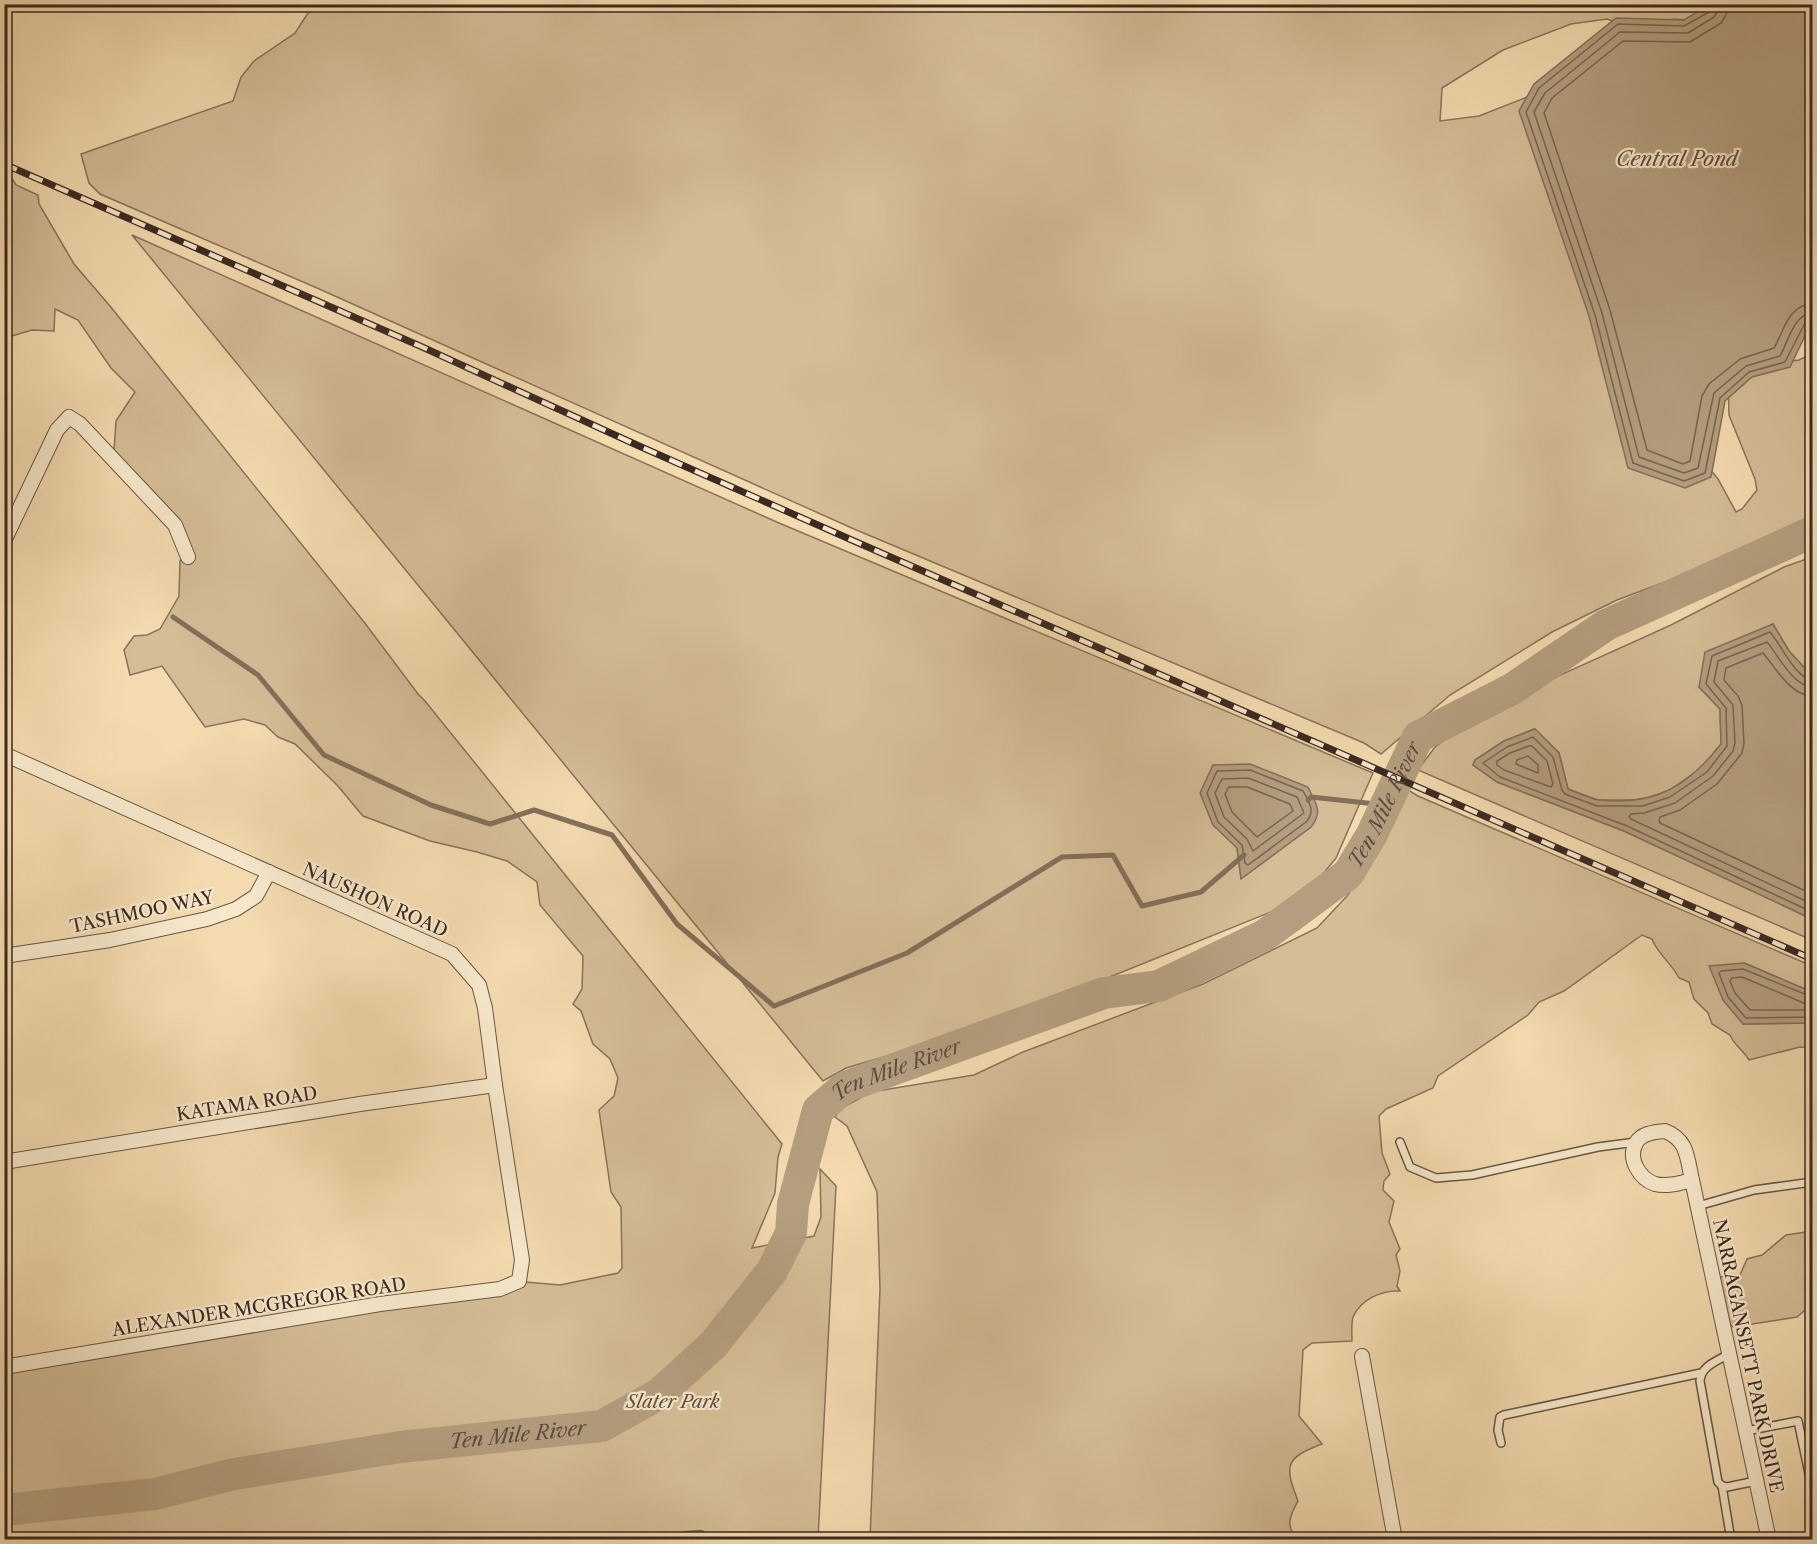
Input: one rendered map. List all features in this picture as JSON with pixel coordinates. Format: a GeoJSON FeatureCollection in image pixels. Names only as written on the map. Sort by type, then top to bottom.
{"type":"FeatureCollection","features":[{"type":"Feature","properties":{"kind":"street"},"geometry":{"type":"LineString","coordinates":[[4,541],[57,430],[69,417],[80,424],[175,525],[188,557]]}},
{"type":"Feature","properties":{"kind":"street","name":"NAUSHON ROAD"},"geometry":{"type":"LineString","coordinates":[[4,754],[452,954],[479,985],[485,1008],[522,1260],[519,1281]]}},
{"type":"Feature","properties":{"kind":"street","name":"TASHMOO WAY"},"geometry":{"type":"LineString","coordinates":[[4,956],[110,940],[207,919],[236,909],[256,896],[269,872]]}},
{"type":"Feature","properties":{"kind":"street","name":"KATAMA ROAD"},"geometry":{"type":"LineString","coordinates":[[4,1162],[495,1085]]}},
{"type":"Feature","properties":{"kind":"street","name":"NARRAGANSETT PARK DRIVE"},"geometry":{"type":"LineString","coordinates":[[1636,1142],[1643,1136],[1665,1131],[1674,1134],[1683,1143],[1769,1539]]}},
{"type":"Feature","properties":{"kind":"street"},"geometry":{"type":"LineString","coordinates":[[1636,1142],[1633,1152],[1635,1165],[1641,1176],[1655,1184],[1669,1185],[1692,1180]]}},
{"type":"Feature","properties":{"kind":"street","name":"ALEXANDER MCGREGOR ROAD"},"geometry":{"type":"LineString","coordinates":[[4,1367],[380,1304],[500,1289],[519,1281]]}},
{"type":"Feature","properties":{"kind":"street"},"geometry":{"type":"LineString","coordinates":[[1362,1356],[1395,1539]]}},
{"type":"Feature","properties":{"kind":"lane"},"geometry":{"type":"LineString","coordinates":[[1400,1142],[1410,1167],[1436,1178],[1472,1175],[1598,1147],[1636,1142]]}},
{"type":"Feature","properties":{"kind":"lane"},"geometry":{"type":"LineString","coordinates":[[1698,1206],[1754,1190],[1812,1182]]}},
{"type":"Feature","properties":{"kind":"lane"},"geometry":{"type":"LineString","coordinates":[[1501,1443],[1498,1430],[1500,1417],[1504,1415],[1701,1373],[1708,1366],[1729,1354]]}},
{"type":"Feature","properties":{"kind":"lane"},"geometry":{"type":"LineString","coordinates":[[1701,1373],[1700,1381],[1718,1482],[1727,1488],[1756,1481]]}},
{"type":"Feature","properties":{"kind":"lane"},"geometry":{"type":"LineString","coordinates":[[1746,1431],[1798,1421],[1812,1488]]}},
{"type":"Feature","properties":{"kind":"lane"},"geometry":{"type":"LineString","coordinates":[[1722,1486],[1731,1539]]}},
{"type":"Feature","properties":{"kind":"lane"},"geometry":{"type":"LineString","coordinates":[[681,1539],[686,1536],[703,1537]]}},
{"type":"Feature","properties":{"kind":"green space"},"geometry":{"type":"Polygon","coordinates":[[[318,5],[1753,5],[1715,22],[1674,19],[1637,29],[1607,19],[1571,24],[1503,50],[1442,88],[1440,121],[1479,116],[1535,94],[1717,277],[1697,453],[1718,479],[1736,512],[1742,509],[1757,490],[1755,479],[1729,415],[1728,378],[1753,366],[1799,360],[1812,354],[1812,516],[1729,558],[1617,600],[1552,632],[1450,695],[1381,754],[1364,743],[854,529],[317,288],[100,194],[89,183],[81,154],[233,101],[241,77],[254,61],[295,33],[308,13],[318,5]]]}},
{"type":"Feature","properties":{"kind":"green space","name":"Slater Park"},"geometry":{"type":"Polygon","coordinates":[[[12,178],[16,185],[38,195],[39,204],[74,264],[782,1144],[778,1157],[775,1193],[752,1248],[814,1236],[821,1217],[820,1169],[836,1186],[818,1539],[5,1539],[5,1366],[525,1282],[560,1285],[618,1273],[622,1268],[621,1207],[611,1192],[599,1110],[614,1096],[618,1078],[610,1059],[593,1044],[581,1011],[573,1004],[582,989],[583,956],[540,905],[537,882],[507,861],[430,841],[363,816],[337,785],[295,744],[278,737],[265,725],[244,719],[205,727],[162,666],[130,675],[124,650],[134,636],[147,635],[160,629],[179,596],[180,561],[190,543],[179,521],[114,451],[116,421],[135,392],[111,368],[78,320],[55,309],[54,331],[32,330],[5,338],[4,180],[12,178]]]}},
{"type":"Feature","properties":{"kind":"green space"},"geometry":{"type":"Polygon","coordinates":[[[132,235],[779,523],[1373,773],[1336,858],[1314,885],[1283,907],[986,1027],[846,1068],[823,1081],[132,235]],[[1311,827],[1237,848],[1241,878],[1311,827]]]}},
{"type":"Feature","properties":{"kind":"green space"},"geometry":{"type":"Polygon","coordinates":[[[1812,557],[1812,676],[1789,651],[1773,624],[1699,687],[1720,709],[1721,744],[1703,767],[1668,791],[1641,800],[1598,800],[1568,789],[1559,753],[1534,729],[1504,741],[1475,760],[1473,765],[1497,782],[1624,831],[1812,919],[1812,940],[1418,770],[1435,747],[1492,706],[1671,625],[1784,567],[1812,557]]]}},
{"type":"Feature","properties":{"kind":"green space"},"geometry":{"type":"Polygon","coordinates":[[[1408,790],[1812,966],[1812,992],[1744,963],[1743,1024],[1812,1023],[1812,1048],[1800,1047],[1749,1060],[1730,1035],[1712,1024],[1708,1013],[1694,999],[1689,982],[1679,978],[1652,939],[1642,935],[1564,991],[1539,1002],[1528,1015],[1438,1076],[1433,1088],[1386,1109],[1379,1116],[1382,1153],[1390,1174],[1384,1181],[1383,1190],[1394,1201],[1389,1222],[1400,1249],[1396,1255],[1400,1271],[1397,1286],[1400,1291],[1379,1294],[1361,1305],[1353,1317],[1352,1341],[1312,1343],[1303,1350],[1299,1416],[1322,1444],[1301,1454],[1291,1464],[1291,1479],[1298,1501],[1291,1516],[1290,1525],[1297,1539],[870,1539],[880,1289],[877,1192],[847,1126],[835,1117],[840,1109],[871,1092],[974,1075],[1023,1052],[1203,984],[1317,928],[1347,896],[1380,849],[1408,790]]]}},
{"type":"Feature","properties":{"kind":"green space"},"geometry":{"type":"Polygon","coordinates":[[[1812,1231],[1812,1304],[1797,1317],[1733,1327],[1729,1323],[1719,1277],[1740,1275],[1747,1259],[1762,1255],[1786,1235],[1812,1231]]]}},
{"type":"Feature","properties":{"kind":"water","name":"Central Pond"},"geometry":{"type":"Polygon","coordinates":[[[1709,5],[1812,5],[1812,321],[1790,367],[1752,377],[1725,401],[1711,477],[1685,488],[1628,468],[1589,316],[1519,111],[1534,84],[1616,18],[1684,20],[1709,5]]]}},
{"type":"Feature","properties":{"kind":"water"},"geometry":{"type":"Polygon","coordinates":[[[1773,624],[1789,651],[1812,676],[1812,919],[1624,831],[1497,782],[1473,765],[1475,760],[1504,741],[1535,729],[1559,753],[1568,789],[1596,799],[1620,801],[1637,800],[1669,790],[1696,771],[1721,744],[1720,709],[1699,687],[1705,652],[1773,624]]]}},
{"type":"Feature","properties":{"kind":"water"},"geometry":{"type":"Polygon","coordinates":[[[1250,764],[1308,787],[1318,812],[1311,827],[1241,879],[1237,848],[1213,825],[1200,793],[1213,765],[1250,764]]]}},
{"type":"Feature","properties":{"kind":"water"},"geometry":{"type":"Polygon","coordinates":[[[1744,963],[1812,992],[1812,1023],[1743,1024],[1723,1000],[1709,966],[1744,963]]]}},
{"type":"Feature","properties":{"kind":"waterway","name":"Ten Mile River"},"geometry":{"type":"LineString","coordinates":[[4,1510],[155,1494],[234,1474],[400,1447],[602,1426],[659,1394],[713,1345],[772,1271],[791,1233],[793,1204],[818,1110],[845,1087],[1104,993],[1159,986],[1265,935],[1348,874],[1371,836],[1418,737],[1512,689],[1606,625],[1812,532]]}},
{"type":"Feature","properties":{"kind":"waterway"},"geometry":{"type":"LineString","coordinates":[[173,617],[258,675],[324,755],[431,805],[490,824],[534,810],[612,835],[677,924],[774,1006],[907,953],[1062,857],[1113,855],[1142,906],[1201,892],[1244,855]]}},
{"type":"Feature","properties":{"kind":"waterway"},"geometry":{"type":"LineString","coordinates":[[1308,800],[1311,797],[1385,805]]}},
{"type":"Feature","properties":{"kind":"railway"},"geometry":{"type":"LineString","coordinates":[[4,164],[420,346],[854,541],[1812,959]]}}]}
